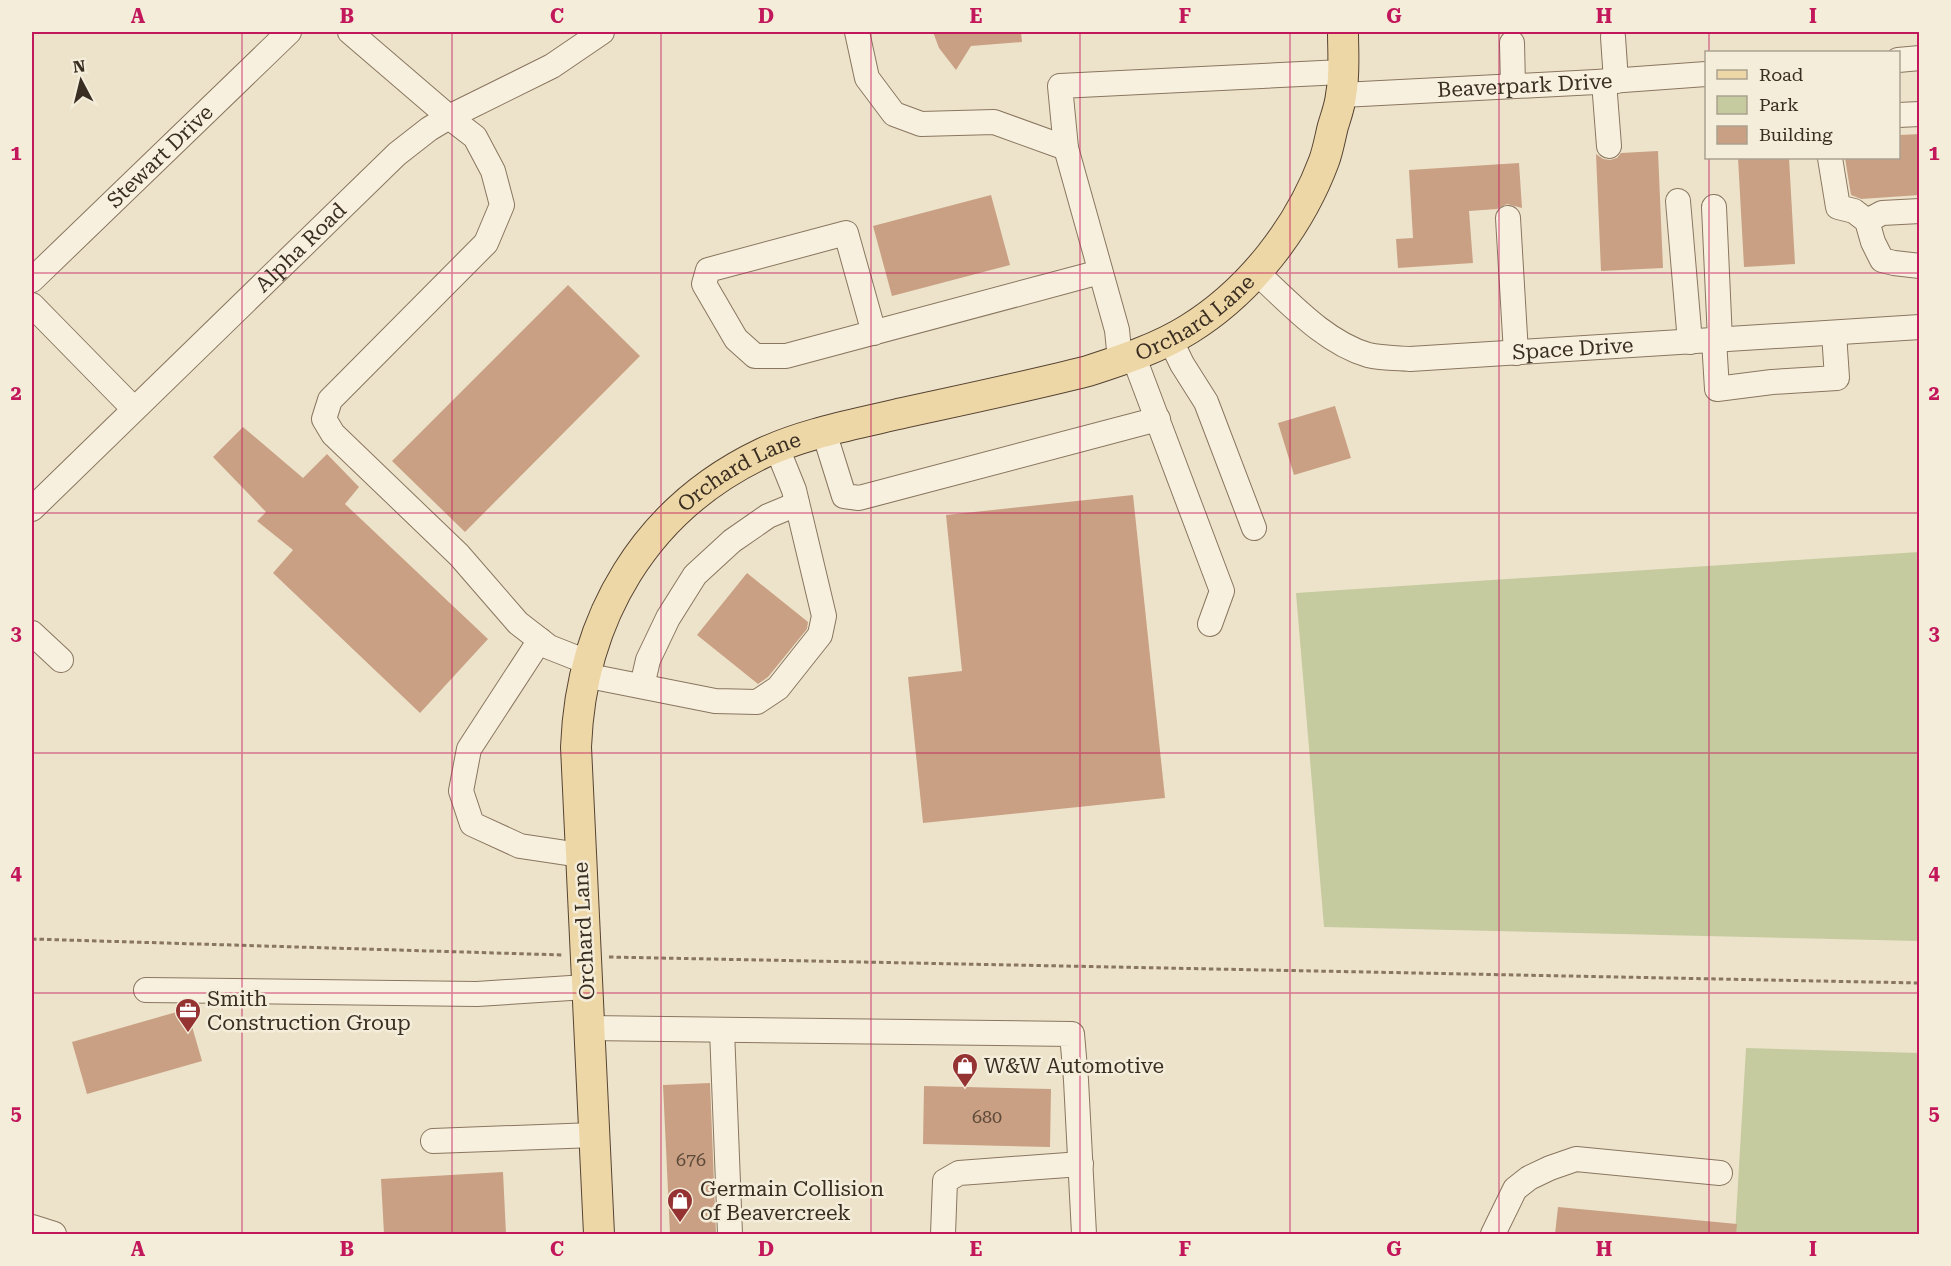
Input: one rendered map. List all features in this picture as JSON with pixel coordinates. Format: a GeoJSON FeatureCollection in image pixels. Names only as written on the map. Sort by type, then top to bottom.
{"type":"FeatureCollection","features":[{"type":"Feature","properties":{"kind":"main road","name":"Orchard Lane"},"geometry":{"type":"LineString","coordinates":[[599,1234],[576,747],[579,702],[586,668],[597,630],[620,584],[634,562],[664,525],[702,490],[745,463],[777,448],[824,432],[1064,377],[1127,358],[1189,329],[1218,308],[1256,272],[1302,208],[1318,176],[1325,158],[1342,83],[1343,32]]}},
{"type":"Feature","properties":{"kind":"street","name":"Stewart Drive"},"geometry":{"type":"LineString","coordinates":[[32,280],[289,32]]}},
{"type":"Feature","properties":{"kind":"street"},"geometry":{"type":"LineString","coordinates":[[350,32],[475,137],[493,171],[502,205],[486,243],[330,400],[324,418],[333,434],[459,555],[518,623],[549,647],[586,668],[642,686],[715,701],[757,702],[778,688],[820,635],[824,616],[794,490],[777,448]]}},
{"type":"Feature","properties":{"kind":"street","name":"Alpha Road"},"geometry":{"type":"LineString","coordinates":[[32,509],[397,154],[422,134],[449,117],[552,66],[602,32]]}},
{"type":"Feature","properties":{"kind":"street"},"geometry":{"type":"LineString","coordinates":[[857,32],[867,78],[894,114],[921,124],[994,122],[1066,148],[1117,330],[1127,358],[1158,419],[1222,591],[1210,624]]}},
{"type":"Feature","properties":{"kind":"street"},"geometry":{"type":"LineString","coordinates":[[1609,146],[1613,37]]}},
{"type":"Feature","properties":{"kind":"street"},"geometry":{"type":"LineString","coordinates":[[1512,43],[1513,86]]}},
{"type":"Feature","properties":{"kind":"street"},"geometry":{"type":"LineString","coordinates":[[1900,60],[1920,58]]}},
{"type":"Feature","properties":{"kind":"street","name":"Beaverpark Drive"},"geometry":{"type":"LineString","coordinates":[[1066,148],[1060,86],[1342,83],[1513,86],[1705,74]]}},
{"type":"Feature","properties":{"kind":"street"},"geometry":{"type":"LineString","coordinates":[[1900,115],[1920,114]]}},
{"type":"Feature","properties":{"kind":"street"},"geometry":{"type":"LineString","coordinates":[[1830,159],[1839,207],[1854,211],[1867,221],[1873,242],[1882,260],[1920,266]]}},
{"type":"Feature","properties":{"kind":"street"},"geometry":{"type":"LineString","coordinates":[[1678,201],[1690,342]]}},
{"type":"Feature","properties":{"kind":"street"},"geometry":{"type":"LineString","coordinates":[[1714,207],[1717,389],[1772,382],[1836,378],[1834,333]]}},
{"type":"Feature","properties":{"kind":"street"},"geometry":{"type":"LineString","coordinates":[[1867,221],[1882,213],[1920,211]]}},
{"type":"Feature","properties":{"kind":"street"},"geometry":{"type":"LineString","coordinates":[[1508,218],[1516,353]]}},
{"type":"Feature","properties":{"kind":"street"},"geometry":{"type":"LineString","coordinates":[[874,333],[846,233],[708,270],[705,284],[736,339],[755,356],[786,356],[874,333],[1100,272]]}},
{"type":"Feature","properties":{"kind":"street","name":"Space Drive"},"geometry":{"type":"LineString","coordinates":[[1256,272],[1326,334],[1356,351],[1371,356],[1410,359],[1920,327]]}},
{"type":"Feature","properties":{"kind":"street"},"geometry":{"type":"LineString","coordinates":[[32,305],[134,409]]}},
{"type":"Feature","properties":{"kind":"street"},"geometry":{"type":"LineString","coordinates":[[1170,339],[1182,364],[1206,402],[1254,528]]}},
{"type":"Feature","properties":{"kind":"street"},"geometry":{"type":"LineString","coordinates":[[824,432],[844,496],[860,498],[1158,419]]}},
{"type":"Feature","properties":{"kind":"street"},"geometry":{"type":"LineString","coordinates":[[642,686],[648,660],[668,618],[695,575],[732,541],[768,516],[797,504]]}},
{"type":"Feature","properties":{"kind":"street"},"geometry":{"type":"LineString","coordinates":[[32,633],[61,660]]}},
{"type":"Feature","properties":{"kind":"street"},"geometry":{"type":"LineString","coordinates":[[540,640],[469,749],[461,791],[472,824],[520,846],[580,855]]}},
{"type":"Feature","properties":{"kind":"street"},"geometry":{"type":"LineString","coordinates":[[146,990],[477,994],[586,987]]}},
{"type":"Feature","properties":{"kind":"street"},"geometry":{"type":"LineString","coordinates":[[588,1028],[1072,1034],[1084,1234]]}},
{"type":"Feature","properties":{"kind":"street"},"geometry":{"type":"LineString","coordinates":[[722,1030],[730,1234]]}},
{"type":"Feature","properties":{"kind":"street"},"geometry":{"type":"LineString","coordinates":[[433,1141],[594,1135]]}},
{"type":"Feature","properties":{"kind":"street"},"geometry":{"type":"LineString","coordinates":[[1493,1234],[1515,1189],[1529,1178],[1576,1159],[1720,1173]]}},
{"type":"Feature","properties":{"kind":"street"},"geometry":{"type":"LineString","coordinates":[[943,1234],[945,1181],[958,1173],[1081,1164]]}},
{"type":"Feature","properties":{"kind":"street"},"geometry":{"type":"LineString","coordinates":[[32,1227],[54,1234]]}},
{"type":"Feature","properties":{"kind":"path"},"geometry":{"type":"LineString","coordinates":[[32,939],[585,956],[1920,983]]}},
{"type":"Feature","properties":{"kind":"green space"},"geometry":{"type":"Polygon","coordinates":[[[1919,552],[1919,941],[1324,927],[1296,593],[1919,552]]]}},
{"type":"Feature","properties":{"kind":"green space"},"geometry":{"type":"Polygon","coordinates":[[[1746,1048],[1919,1053],[1919,1234],[1735,1234],[1746,1048]]]}},
{"type":"Feature","properties":{"kind":"building"},"geometry":{"type":"Polygon","coordinates":[[[933,32],[1021,32],[1022,42],[971,46],[956,70],[939,48],[933,32]]]}},
{"type":"Feature","properties":{"kind":"building"},"geometry":{"type":"Polygon","coordinates":[[[1920,134],[1920,195],[1861,199],[1851,195],[1845,159],[1900,159],[1900,135],[1920,134]]]}},
{"type":"Feature","properties":{"kind":"building"},"geometry":{"type":"Polygon","coordinates":[[[1658,151],[1663,268],[1601,271],[1596,154],[1603,159],[1610,160],[1617,158],[1621,153],[1658,151]]]}},
{"type":"Feature","properties":{"kind":"building"},"geometry":{"type":"Polygon","coordinates":[[[1738,159],[1789,159],[1795,264],[1744,267],[1738,159]]]}},
{"type":"Feature","properties":{"kind":"building"},"geometry":{"type":"Polygon","coordinates":[[[1519,163],[1522,208],[1507,204],[1497,209],[1469,211],[1473,263],[1398,268],[1396,239],[1413,238],[1409,170],[1519,163]]]}},
{"type":"Feature","properties":{"kind":"building"},"geometry":{"type":"Polygon","coordinates":[[[991,195],[1010,265],[892,296],[873,226],[991,195]]]}},
{"type":"Feature","properties":{"kind":"building"},"geometry":{"type":"Polygon","coordinates":[[[568,285],[640,356],[465,532],[392,461],[568,285]]]}},
{"type":"Feature","properties":{"kind":"building"},"geometry":{"type":"Polygon","coordinates":[[[1335,406],[1351,458],[1294,475],[1278,423],[1335,406]]]}},
{"type":"Feature","properties":{"kind":"building"},"geometry":{"type":"Polygon","coordinates":[[[243,427],[303,478],[327,454],[359,487],[345,504],[488,639],[420,713],[273,573],[293,550],[257,521],[266,512],[213,457],[243,427]]]}},
{"type":"Feature","properties":{"kind":"building"},"geometry":{"type":"Polygon","coordinates":[[[1133,495],[1165,798],[923,823],[908,677],[962,671],[946,515],[1133,495]]]}},
{"type":"Feature","properties":{"kind":"building"},"geometry":{"type":"Polygon","coordinates":[[[747,573],[808,622],[807,629],[768,677],[758,684],[697,635],[747,573]]]}},
{"type":"Feature","properties":{"kind":"building"},"geometry":{"type":"Polygon","coordinates":[[[187,1009],[202,1061],[87,1094],[72,1042],[187,1009]]]}},
{"type":"Feature","properties":{"kind":"building"},"geometry":{"type":"Polygon","coordinates":[[[710,1083],[716,1234],[670,1234],[663,1085],[710,1083]]]}},
{"type":"Feature","properties":{"kind":"building"},"geometry":{"type":"Polygon","coordinates":[[[924,1086],[1051,1089],[1050,1147],[923,1144],[924,1086]]]}},
{"type":"Feature","properties":{"kind":"building"},"geometry":{"type":"Polygon","coordinates":[[[503,1172],[506,1234],[384,1234],[381,1179],[503,1172]]]}},
{"type":"Feature","properties":{"kind":"building"},"geometry":{"type":"Polygon","coordinates":[[[1558,1207],[1737,1224],[1736,1234],[1555,1234],[1558,1207]]]}},
{"type":"Feature","properties":{"kind":"place","name":"Smith Construction Group"},"geometry":{"type":"Point","coordinates":[188,1034]}},
{"type":"Feature","properties":{"kind":"place","name":"W&W Automotive"},"geometry":{"type":"Point","coordinates":[965,1089]}},
{"type":"Feature","properties":{"kind":"place","name":"Germain Collision of Beavercreek"},"geometry":{"type":"Point","coordinates":[680,1224]}}]}
